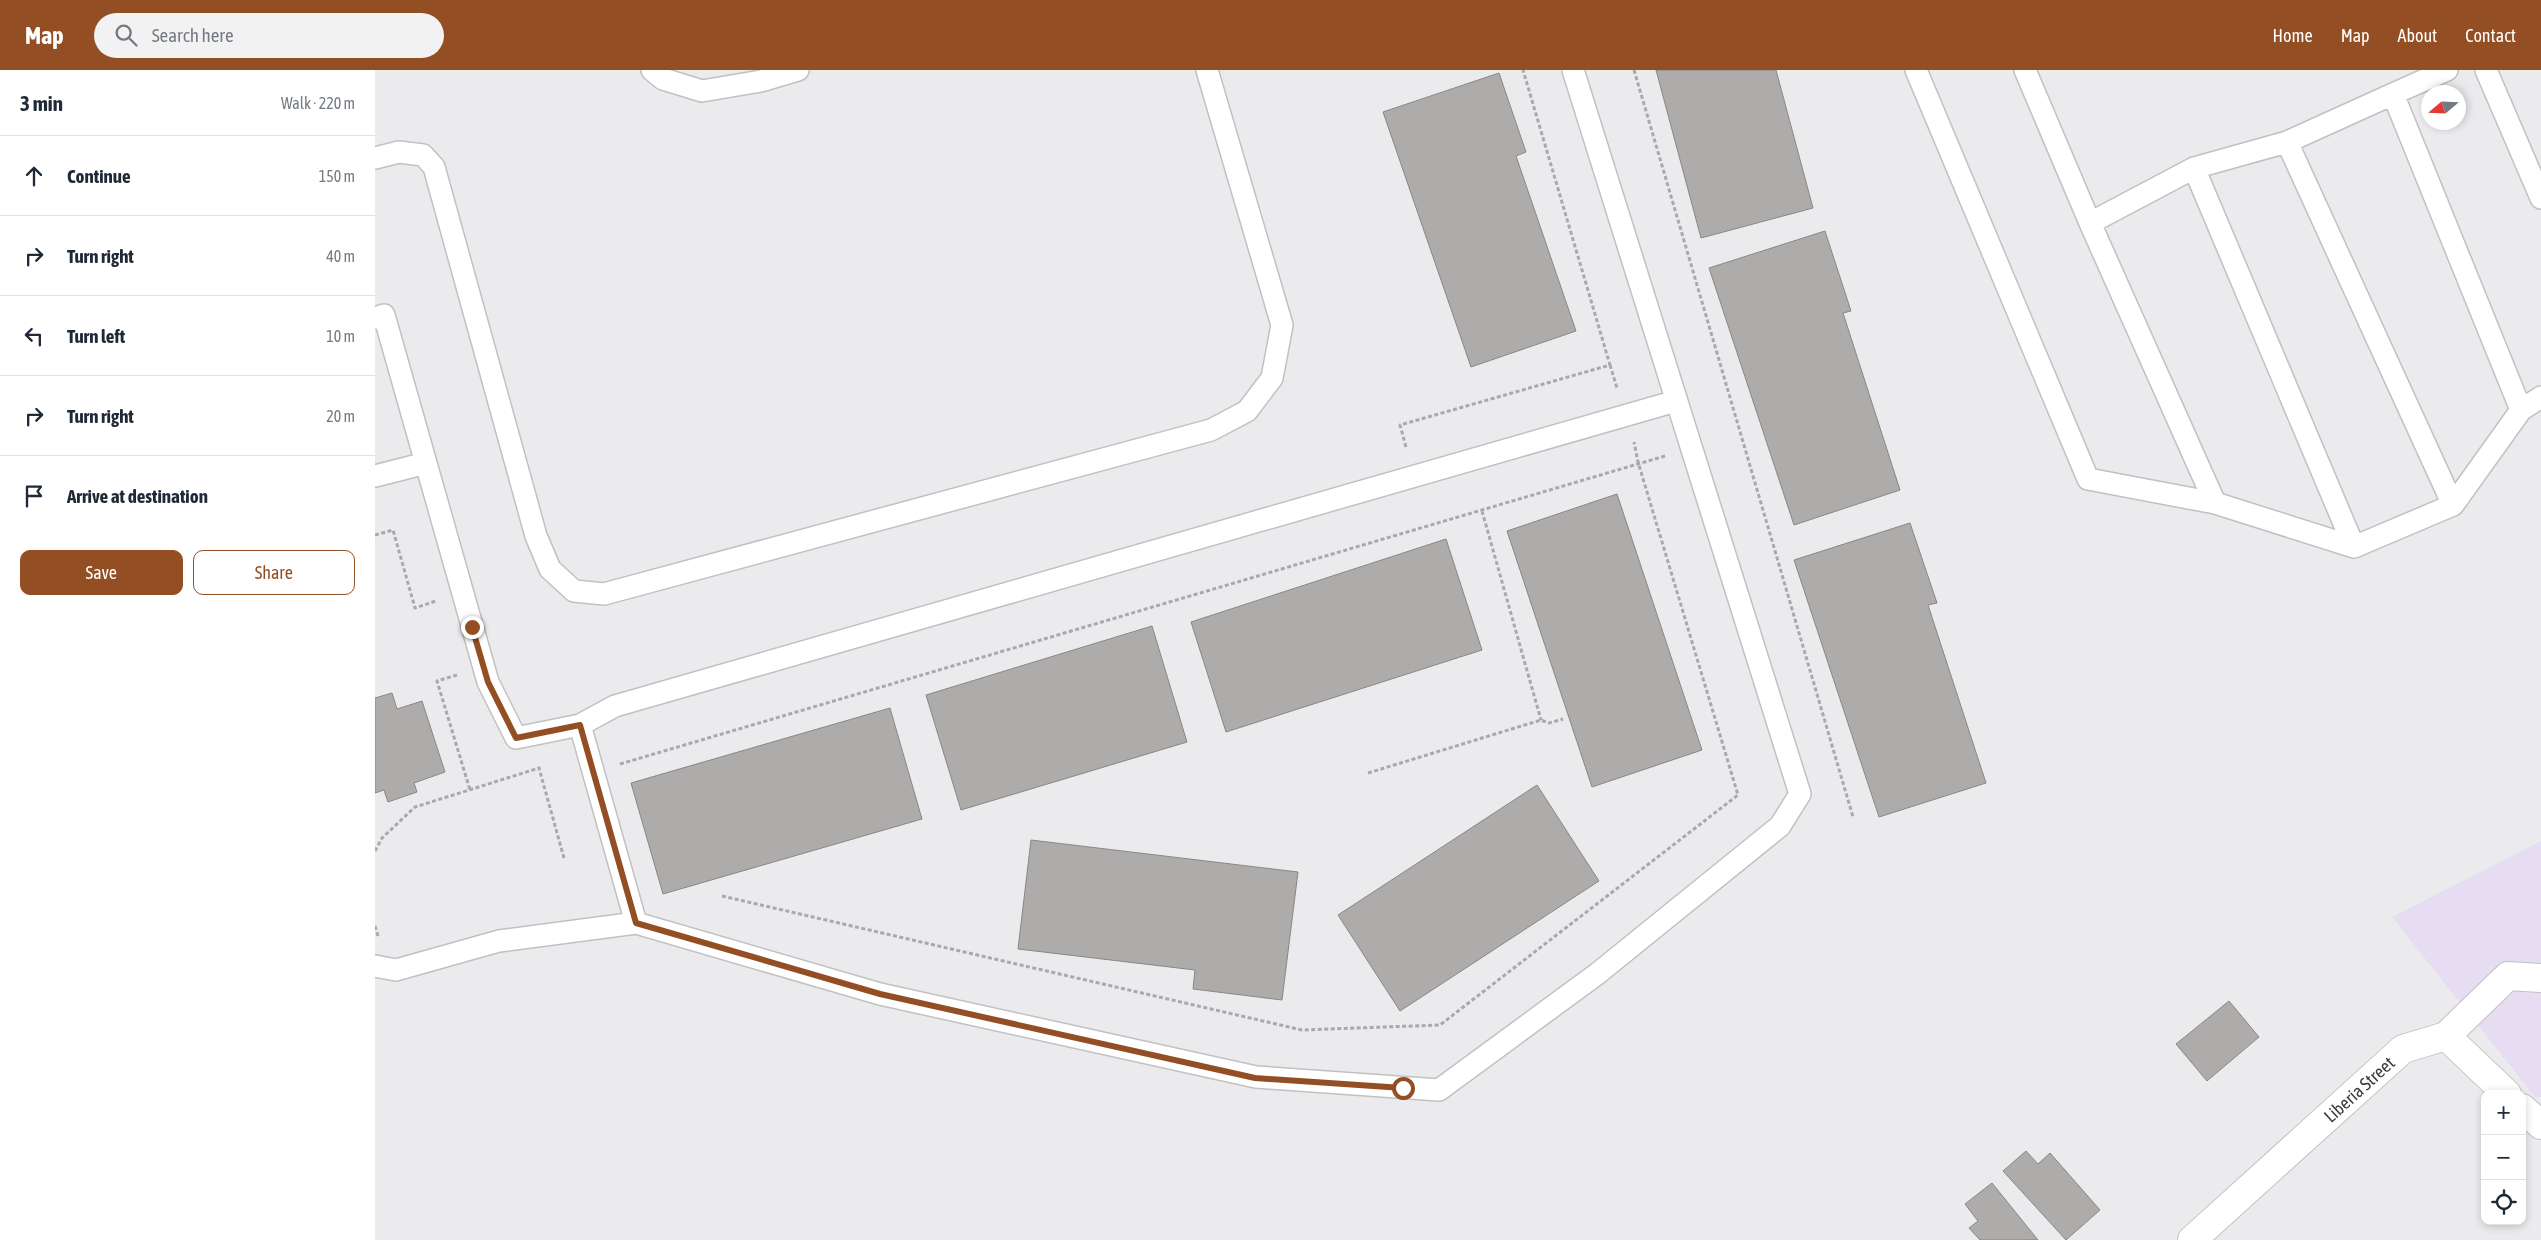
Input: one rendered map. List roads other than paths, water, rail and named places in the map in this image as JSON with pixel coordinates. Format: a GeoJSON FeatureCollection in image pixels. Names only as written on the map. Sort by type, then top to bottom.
{"type":"FeatureCollection","features":[{"type":"Feature","properties":{"kind":"street","name":"Liberia Street"},"geometry":{"type":"LineString","coordinates":[[2192,1240],[2403,1049],[2446,1036],[2508,976],[2541,978]]}},
{"type":"Feature","properties":{"kind":"street"},"geometry":{"type":"LineString","coordinates":[[2446,1036],[2503,1090]]}},
{"type":"Feature","properties":{"kind":"street"},"geometry":{"type":"LineString","coordinates":[[2526,1112],[2541,1126]]}},
{"type":"Feature","properties":{"kind":"lane"},"geometry":{"type":"LineString","coordinates":[[653,70],[663,80],[702,91],[761,81],[798,70]]}},
{"type":"Feature","properties":{"kind":"lane"},"geometry":{"type":"LineString","coordinates":[[375,158],[399,152],[423,155],[434,167],[536,536],[550,569],[574,591],[604,594],[1211,430],[1247,411],[1272,378],[1282,325],[1207,70]]}},
{"type":"Feature","properties":{"kind":"lane"},"geometry":{"type":"LineString","coordinates":[[375,966],[396,970],[499,942],[636,923],[880,994],[1255,1078],[1439,1090],[1597,974],[1780,826],[1800,794],[1573,70]]}},
{"type":"Feature","properties":{"kind":"lane"},"geometry":{"type":"LineString","coordinates":[[1916,70],[2088,480],[2215,503],[2354,547],[2453,505],[2521,410],[2541,397]]}},
{"type":"Feature","properties":{"kind":"lane"},"geometry":{"type":"LineString","coordinates":[[2025,70],[2090,223],[2215,503]]}},
{"type":"Feature","properties":{"kind":"lane"},"geometry":{"type":"LineString","coordinates":[[2090,223],[2193,168],[2287,142],[2447,70]]}},
{"type":"Feature","properties":{"kind":"lane"},"geometry":{"type":"LineString","coordinates":[[2486,70],[2541,198]]}},
{"type":"Feature","properties":{"kind":"lane"},"geometry":{"type":"LineString","coordinates":[[2393,94],[2521,410]]}},
{"type":"Feature","properties":{"kind":"lane"},"geometry":{"type":"LineString","coordinates":[[2287,142],[2453,505]]}},
{"type":"Feature","properties":{"kind":"lane"},"geometry":{"type":"LineString","coordinates":[[2193,168],[2354,547]]}},
{"type":"Feature","properties":{"kind":"lane"},"geometry":{"type":"LineString","coordinates":[[375,318],[384,315],[488,682],[516,738],[580,725],[615,706],[1676,400]]}},
{"type":"Feature","properties":{"kind":"lane"},"geometry":{"type":"LineString","coordinates":[[375,476],[426,463]]}},
{"type":"Feature","properties":{"kind":"lane"},"geometry":{"type":"LineString","coordinates":[[580,725],[636,923]]}}]}
